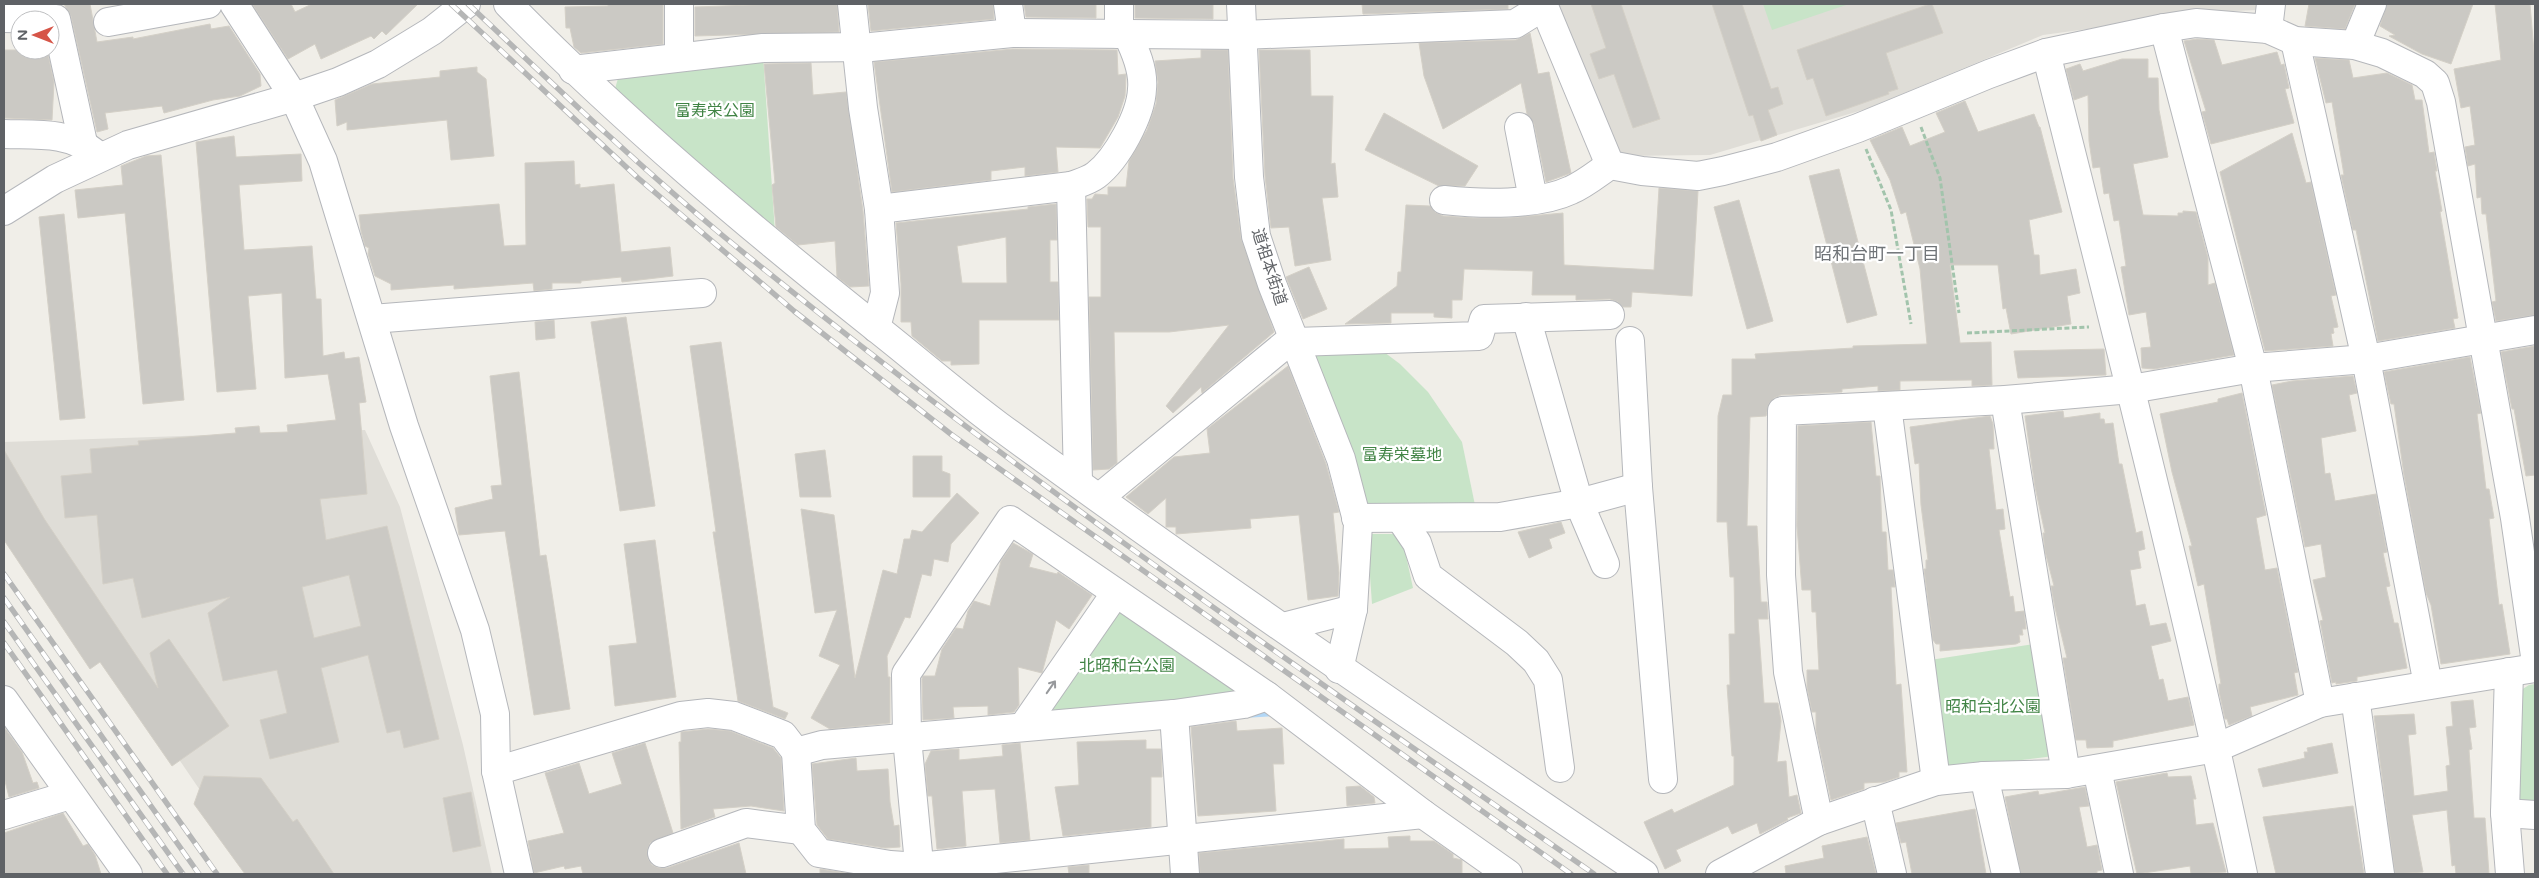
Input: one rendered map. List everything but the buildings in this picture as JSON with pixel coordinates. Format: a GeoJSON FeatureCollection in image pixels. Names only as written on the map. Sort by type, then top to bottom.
{"type":"FeatureCollection","features":[{"type":"Feature","properties":{"kind":"street"},"geometry":{"type":"LineString","coordinates":[[108,22],[208,4]]}},
{"type":"Feature","properties":{"kind":"street"},"geometry":{"type":"LineString","coordinates":[[234,4],[294,97],[323,161],[404,426],[475,630],[495,714],[496,771],[519,874]]}},
{"type":"Feature","properties":{"kind":"street"},"geometry":{"type":"LineString","coordinates":[[4,211],[92,150],[128,145],[294,97],[338,82],[378,64],[432,31],[466,4]]}},
{"type":"Feature","properties":{"kind":"street"},"geometry":{"type":"LineString","coordinates":[[508,4],[573,70],[806,272],[997,424],[1100,497],[1149,536],[1283,627],[1339,669],[1644,874]]}},
{"type":"Feature","properties":{"kind":"street"},"geometry":{"type":"LineString","coordinates":[[679,4],[679,56]]}},
{"type":"Feature","properties":{"kind":"street"},"geometry":{"type":"LineString","coordinates":[[852,4],[863,108],[879,210],[885,293],[876,328]]}},
{"type":"Feature","properties":{"kind":"street"},"geometry":{"type":"LineString","coordinates":[[1008,4],[1012,33]]}},
{"type":"Feature","properties":{"kind":"street"},"geometry":{"type":"LineString","coordinates":[[879,210],[1071,186],[1096,175],[1112,157],[1137,114],[1143,88],[1137,53],[1123,34],[1119,4]]}},
{"type":"Feature","properties":{"kind":"street","name":"道祖本街道"},"geometry":{"type":"LineString","coordinates":[[1241,4],[1249,177],[1256,236],[1294,340],[1341,459],[1356,518],[1353,609],[1339,669]]}},
{"type":"Feature","properties":{"kind":"street"},"geometry":{"type":"LineString","coordinates":[[2355,45],[2372,4]]}},
{"type":"Feature","properties":{"kind":"street"},"geometry":{"type":"LineString","coordinates":[[573,70],[679,56],[763,48],[857,45],[871,47],[1012,33],[1242,35],[1515,24],[1543,5],[1610,165]]}},
{"type":"Feature","properties":{"kind":"street"},"geometry":{"type":"LineString","coordinates":[[1444,200],[1473,203],[1533,199],[1571,190],[1610,165],[1642,171],[1698,176],[1723,171],[1776,157],[1858,128],[2046,53],[2164,28],[2269,16],[2295,41],[2366,360],[2428,685]]}},
{"type":"Feature","properties":{"kind":"street"},"geometry":{"type":"LineString","coordinates":[[4,18],[56,19],[92,150]]}},
{"type":"Feature","properties":{"kind":"street"},"geometry":{"type":"LineString","coordinates":[[2164,28],[2253,368],[2320,702]]}},
{"type":"Feature","properties":{"kind":"street"},"geometry":{"type":"LineString","coordinates":[[2295,41],[2355,45],[2410,66],[2435,83],[2441,102],[2484,339],[2525,518],[2535,656]]}},
{"type":"Feature","properties":{"kind":"street"},"geometry":{"type":"LineString","coordinates":[[2046,53],[2131,389],[2216,748],[2243,874]]}},
{"type":"Feature","properties":{"kind":"street"},"geometry":{"type":"LineString","coordinates":[[1519,127],[1533,199]]}},
{"type":"Feature","properties":{"kind":"street"},"geometry":{"type":"LineString","coordinates":[[4,134],[56,135],[92,150]]}},
{"type":"Feature","properties":{"kind":"street"},"geometry":{"type":"LineString","coordinates":[[1071,186],[1078,481]]}},
{"type":"Feature","properties":{"kind":"street"},"geometry":{"type":"LineString","coordinates":[[372,319],[702,293]]}},
{"type":"Feature","properties":{"kind":"street"},"geometry":{"type":"LineString","coordinates":[[1100,497],[1294,340],[1479,336],[1484,319],[1610,315]]}},
{"type":"Feature","properties":{"kind":"street"},"geometry":{"type":"LineString","coordinates":[[1526,317],[1579,503],[1605,564]]}},
{"type":"Feature","properties":{"kind":"street"},"geometry":{"type":"LineString","coordinates":[[1819,821],[1788,672],[1780,575],[1782,411],[2005,400],[2131,389],[2253,368],[2366,360],[2535,330]]}},
{"type":"Feature","properties":{"kind":"street"},"geometry":{"type":"LineString","coordinates":[[1630,341],[1638,487],[1663,779]]}},
{"type":"Feature","properties":{"kind":"street"},"geometry":{"type":"LineString","coordinates":[[2005,400],[2066,774]]}},
{"type":"Feature","properties":{"kind":"street"},"geometry":{"type":"LineString","coordinates":[[1887,406],[1936,781]]}},
{"type":"Feature","properties":{"kind":"street"},"geometry":{"type":"LineString","coordinates":[[1356,518],[1500,517],[1579,503],[1638,487]]}},
{"type":"Feature","properties":{"kind":"street"},"geometry":{"type":"LineString","coordinates":[[1400,518],[1418,543],[1428,576],[1517,643],[1540,667],[1548,680],[1560,768]]}},
{"type":"Feature","properties":{"kind":"street"},"geometry":{"type":"LineString","coordinates":[[920,871],[907,738],[906,674],[1010,520],[1115,594],[1267,696],[1423,814],[1508,874]]}},
{"type":"Feature","properties":{"kind":"street"},"geometry":{"type":"LineString","coordinates":[[1023,727],[1115,594]]}},
{"type":"Feature","properties":{"kind":"street"},"geometry":{"type":"LineString","coordinates":[[1283,627],[1353,609]]}},
{"type":"Feature","properties":{"kind":"street"},"geometry":{"type":"LineString","coordinates":[[1720,874],[1819,821],[1936,781],[1984,776],[2066,774],[2216,748],[2320,702],[2522,670],[2505,813],[2510,874]]}},
{"type":"Feature","properties":{"kind":"street"},"geometry":{"type":"LineString","coordinates":[[796,752],[822,745],[1174,714],[1244,704],[1267,696]]}},
{"type":"Feature","properties":{"kind":"street"},"geometry":{"type":"LineString","coordinates":[[2355,697],[2380,874]]}},
{"type":"Feature","properties":{"kind":"street"},"geometry":{"type":"LineString","coordinates":[[4,700],[12,724],[70,795],[128,874]]}},
{"type":"Feature","properties":{"kind":"street"},"geometry":{"type":"LineString","coordinates":[[496,771],[681,716],[708,713],[734,716],[783,735],[796,752],[801,830],[819,853],[887,870],[920,871],[1423,814]]}},
{"type":"Feature","properties":{"kind":"street"},"geometry":{"type":"LineString","coordinates":[[1174,714],[1185,874]]}},
{"type":"Feature","properties":{"kind":"street"},"geometry":{"type":"LineString","coordinates":[[2097,769],[2119,874]]}},
{"type":"Feature","properties":{"kind":"street"},"geometry":{"type":"LineString","coordinates":[[1984,776],[2006,874]]}},
{"type":"Feature","properties":{"kind":"street"},"geometry":{"type":"LineString","coordinates":[[4,815],[70,795]]}},
{"type":"Feature","properties":{"kind":"street"},"geometry":{"type":"LineString","coordinates":[[1875,801],[1892,874]]}},
{"type":"Feature","properties":{"kind":"street"},"geometry":{"type":"LineString","coordinates":[[2505,813],[2535,815]]}},
{"type":"Feature","properties":{"kind":"street"},"geometry":{"type":"LineString","coordinates":[[662,853],[746,822],[801,830]]}},
{"type":"Feature","properties":{"kind":"path"},"geometry":{"type":"LineString","coordinates":[[1912,106],[1940,178],[1959,313]]}},
{"type":"Feature","properties":{"kind":"path"},"geometry":{"type":"LineString","coordinates":[[1858,128],[1891,210],[1911,324]]}},
{"type":"Feature","properties":{"kind":"path"},"geometry":{"type":"LineString","coordinates":[[1967,332],[2115,326]]}},
{"type":"Feature","properties":{"kind":"shaded area"},"geometry":{"type":"Polygon","coordinates":[[[1551,4],[2259,4],[2258,10],[2159,14],[2110,26],[2043,35],[1866,109],[1710,155],[1616,156],[1551,4]]]}},
{"type":"Feature","properties":{"kind":"shaded area"},"geometry":{"type":"Polygon","coordinates":[[[365,430],[400,507],[463,745],[492,874],[257,874],[125,680],[4,511],[4,442],[365,430]]]}},
{"type":"Feature","properties":{"kind":"green space"},"geometry":{"type":"Polygon","coordinates":[[[1763,4],[1849,4],[1772,30],[1763,4]]]}},
{"type":"Feature","properties":{"kind":"green space","name":"富寿栄公園"},"geometry":{"type":"Polygon","coordinates":[[[763,55],[775,232],[615,89],[620,71],[763,55]]]}},
{"type":"Feature","properties":{"kind":"green space","name":"富寿栄墓地"},"geometry":{"type":"Polygon","coordinates":[[[1376,346],[1400,364],[1428,392],[1462,442],[1476,510],[1363,513],[1304,350],[1376,346]]]}},
{"type":"Feature","properties":{"kind":"green space"},"geometry":{"type":"Polygon","coordinates":[[[1367,534],[1394,534],[1405,551],[1413,588],[1372,604],[1367,534]]]}},
{"type":"Feature","properties":{"kind":"green space","name":"北昭和台公園"},"geometry":{"type":"Polygon","coordinates":[[[1124,611],[1236,688],[1235,700],[1054,716],[1047,710],[1112,612],[1124,611]]]}},
{"type":"Feature","properties":{"kind":"green space","name":"昭和台北公園"},"geometry":{"type":"Polygon","coordinates":[[[2041,643],[2054,756],[1949,769],[1942,764],[1930,660],[2041,643]]]}},
{"type":"Feature","properties":{"kind":"green space"},"geometry":{"type":"Polygon","coordinates":[[[2535,684],[2535,809],[2509,804],[2515,694],[2529,685],[2535,684]]]}},
{"type":"Feature","properties":{"kind":"waterway"},"geometry":{"type":"LineString","coordinates":[[1252,714],[1268,713]]}},
{"type":"Feature","properties":{"kind":"railway"},"geometry":{"type":"LineString","coordinates":[[451,4],[638,178],[794,311],[952,435],[1571,874]]}},
{"type":"Feature","properties":{"kind":"railway"},"geometry":{"type":"LineString","coordinates":[[468,4],[657,179],[722,235],[827,320],[1042,484],[1262,642],[1594,874]]}},
{"type":"Feature","properties":{"kind":"railway"},"geometry":{"type":"LineString","coordinates":[[4,574],[217,874]]}},
{"type":"Feature","properties":{"kind":"railway"},"geometry":{"type":"LineString","coordinates":[[4,598],[199,874]]}},
{"type":"Feature","properties":{"kind":"railway"},"geometry":{"type":"LineString","coordinates":[[4,622],[183,874]]}},
{"type":"Feature","properties":{"kind":"railway"},"geometry":{"type":"LineString","coordinates":[[4,643],[167,874]]}},
{"type":"Feature","properties":{"kind":"district","name":"昭和台町一丁目"},"geometry":{"type":"Point","coordinates":[1877,254]}}]}
